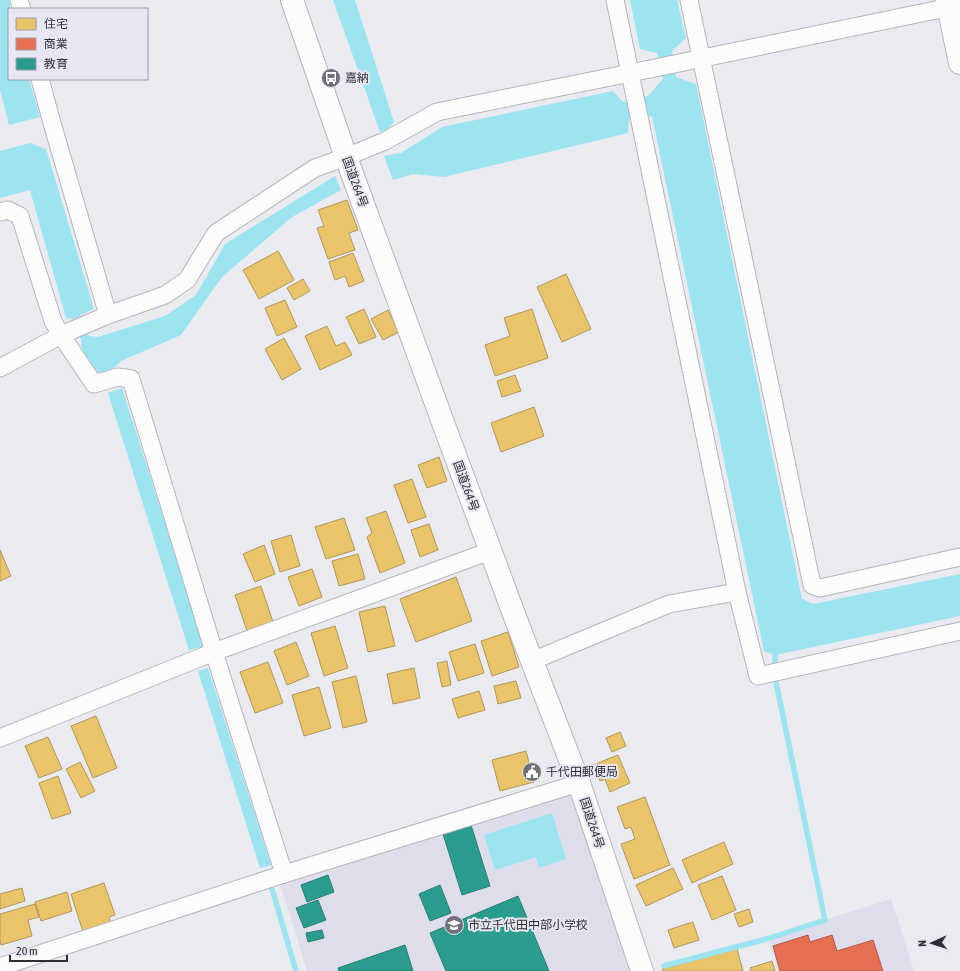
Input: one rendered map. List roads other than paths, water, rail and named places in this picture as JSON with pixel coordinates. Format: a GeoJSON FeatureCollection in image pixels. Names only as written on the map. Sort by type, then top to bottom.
{"type":"FeatureCollection","features":[{"type":"Feature","properties":{"kind":"main road","name":"国道264号"},"geometry":{"type":"LineString","coordinates":[[292,0],[346,157],[490,550],[579,783],[642,971]]}},
{"type":"Feature","properties":{"kind":"main road"},"geometry":{"type":"LineString","coordinates":[[952,4],[960,63]]}},
{"type":"Feature","properties":{"kind":"street"},"geometry":{"type":"LineString","coordinates":[[615,0],[736,592],[758,676],[960,631]]}},
{"type":"Feature","properties":{"kind":"street"},"geometry":{"type":"LineString","coordinates":[[689,0],[812,585],[820,588],[960,557]]}},
{"type":"Feature","properties":{"kind":"street"},"geometry":{"type":"LineString","coordinates":[[0,368],[74,330],[165,294],[187,280],[216,233],[315,168],[346,157],[385,140],[437,112],[679,63],[952,4]]}},
{"type":"Feature","properties":{"kind":"street"},"geometry":{"type":"LineString","coordinates":[[40,80],[108,316]]}},
{"type":"Feature","properties":{"kind":"street"},"geometry":{"type":"LineString","coordinates":[[0,212],[8,210],[20,216],[53,321],[74,330],[94,384],[118,377],[131,379],[214,652],[284,874]]}},
{"type":"Feature","properties":{"kind":"street"},"geometry":{"type":"LineString","coordinates":[[0,738],[214,652],[490,550]]}},
{"type":"Feature","properties":{"kind":"street"},"geometry":{"type":"LineString","coordinates":[[532,661],[669,604],[736,592]]}},
{"type":"Feature","properties":{"kind":"street"},"geometry":{"type":"LineString","coordinates":[[0,967],[284,874],[579,783]]}},
{"type":"Feature","properties":{"kind":"water"},"geometry":{"type":"Polygon","coordinates":[[[0,0],[9,0],[11,8],[8,8],[8,80],[29,80],[40,117],[9,125],[0,90],[0,0]]]}},
{"type":"Feature","properties":{"kind":"water"},"geometry":{"type":"Polygon","coordinates":[[[333,0],[355,0],[394,122],[386,131],[380,132],[333,0]]]}},
{"type":"Feature","properties":{"kind":"water"},"geometry":{"type":"Polygon","coordinates":[[[630,0],[677,0],[686,38],[672,51],[676,77],[696,84],[802,599],[813,604],[960,574],[960,616],[775,655],[764,651],[652,116],[629,119],[628,133],[444,177],[413,174],[393,180],[384,156],[401,153],[442,127],[613,91],[623,102],[648,96],[663,79],[657,53],[640,49],[630,0]]]}},
{"type":"Feature","properties":{"kind":"water"},"geometry":{"type":"Polygon","coordinates":[[[30,143],[46,149],[94,309],[80,315],[89,336],[98,337],[165,316],[196,295],[225,244],[335,176],[341,190],[292,217],[222,277],[181,335],[121,361],[109,373],[97,372],[82,349],[81,340],[73,319],[66,318],[30,190],[0,198],[0,151],[30,143]]]}},
{"type":"Feature","properties":{"kind":"water"},"geometry":{"type":"Polygon","coordinates":[[[122,388],[204,646],[189,650],[108,393],[122,388]]]}},
{"type":"Feature","properties":{"kind":"water"},"geometry":{"type":"Polygon","coordinates":[[[208,668],[271,865],[260,868],[198,671],[208,668]]]}},
{"type":"Feature","properties":{"kind":"water"},"geometry":{"type":"Polygon","coordinates":[[[552,813],[566,859],[539,868],[536,857],[495,870],[484,835],[552,813]]]}},
{"type":"Feature","properties":{"kind":"waterway"},"geometry":{"type":"LineString","coordinates":[[775,655],[775,663]]}},
{"type":"Feature","properties":{"kind":"waterway"},"geometry":{"type":"LineString","coordinates":[[664,966],[770,938],[825,920],[776,682]]}},
{"type":"Feature","properties":{"kind":"waterway"},"geometry":{"type":"LineString","coordinates":[[272,889],[296,971]]}},
{"type":"Feature","properties":{"kind":"place","name":"嘉納"},"geometry":{"type":"Point","coordinates":[331,78]}},
{"type":"Feature","properties":{"kind":"place","name":"千代田郵便局"},"geometry":{"type":"Point","coordinates":[532,772]}},
{"type":"Feature","properties":{"kind":"place","name":"市立千代田中部小学校"},"geometry":{"type":"Point","coordinates":[454,925]}}]}
